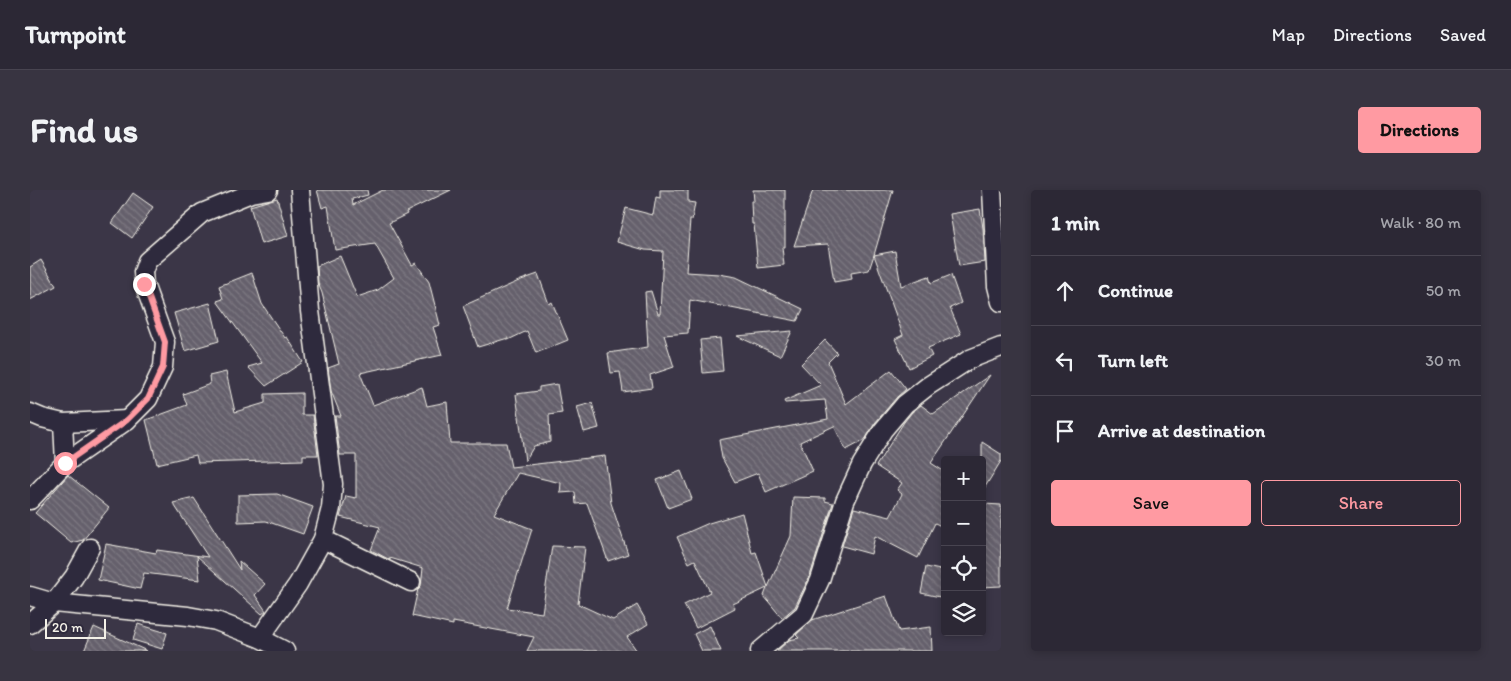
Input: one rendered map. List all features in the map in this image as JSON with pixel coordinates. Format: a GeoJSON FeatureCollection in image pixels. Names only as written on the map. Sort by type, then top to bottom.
{"type":"FeatureCollection","features":[{"type":"Feature","properties":{"kind":"street"},"geometry":{"type":"LineString","coordinates":[[30,500],[65,463],[127,420],[148,399],[163,367],[165,342],[144,284],[143,272],[147,261],[202,213],[251,193],[268,190]]}},
{"type":"Feature","properties":{"kind":"street"},"geometry":{"type":"LineString","coordinates":[[260,638],[298,584],[323,539],[331,508],[333,484],[310,311],[300,190]]}},
{"type":"Feature","properties":{"kind":"street"},"geometry":{"type":"LineString","coordinates":[[992,190],[997,286],[1001,302]]}},
{"type":"Feature","properties":{"kind":"street"},"geometry":{"type":"LineString","coordinates":[[760,651],[804,614],[820,580],[845,501],[862,464],[883,430],[905,404],[928,386],[970,359],[1001,347]]}},
{"type":"Feature","properties":{"kind":"street"},"geometry":{"type":"LineString","coordinates":[[30,413],[63,423],[127,420]]}},
{"type":"Feature","properties":{"kind":"street"},"geometry":{"type":"LineString","coordinates":[[63,423],[65,463]]}},
{"type":"Feature","properties":{"kind":"street"},"geometry":{"type":"LineString","coordinates":[[323,539],[411,582]]}},
{"type":"Feature","properties":{"kind":"street"},"geometry":{"type":"LineString","coordinates":[[30,624],[54,603],[74,577],[90,548]]}},
{"type":"Feature","properties":{"kind":"street"},"geometry":{"type":"LineString","coordinates":[[30,596],[54,603],[188,616],[216,621],[260,638],[285,651]]}},
{"type":"Feature","properties":{"kind":"building"},"geometry":{"type":"Polygon","coordinates":[[[317,190],[367,190],[368,195],[352,199],[353,205],[383,190],[451,190],[406,212],[407,214],[389,223],[412,265],[416,263],[429,282],[440,325],[433,327],[442,355],[360,373],[373,405],[422,387],[427,406],[447,402],[450,443],[506,443],[511,467],[605,456],[611,503],[628,554],[608,561],[587,503],[576,504],[575,492],[560,493],[561,483],[518,473],[494,514],[532,529],[507,608],[542,613],[552,546],[585,547],[578,604],[613,620],[637,605],[648,624],[627,637],[637,651],[527,651],[534,637],[453,622],[453,625],[412,616],[418,589],[421,586],[423,568],[390,558],[390,560],[371,550],[380,527],[340,517],[346,496],[356,498],[356,455],[340,455],[335,416],[341,416],[331,391],[328,368],[339,364],[318,283],[317,266],[340,256],[357,297],[378,290],[394,278],[375,244],[335,250],[328,206],[322,208],[317,190]]]}},
{"type":"Feature","properties":{"kind":"building"},"geometry":{"type":"Polygon","coordinates":[[[660,190],[688,190],[688,202],[695,203],[692,220],[690,220],[686,272],[736,277],[803,309],[797,321],[690,300],[688,333],[664,335],[674,367],[650,375],[652,388],[623,392],[620,372],[611,373],[608,353],[648,347],[645,292],[651,291],[658,314],[660,314],[663,251],[645,250],[617,242],[626,208],[653,215],[656,197],[660,198],[660,190]]]}},
{"type":"Feature","properties":{"kind":"building"},"geometry":{"type":"Polygon","coordinates":[[[753,190],[785,190],[785,247],[782,247],[784,265],[758,268],[754,224],[752,224],[751,201],[754,201],[753,190]]]}},
{"type":"Feature","properties":{"kind":"building"},"geometry":{"type":"Polygon","coordinates":[[[813,190],[893,190],[869,270],[851,273],[852,279],[834,282],[828,244],[794,246],[813,190]]]}},
{"type":"Feature","properties":{"kind":"building"},"geometry":{"type":"Polygon","coordinates":[[[133,193],[153,207],[132,238],[112,223],[133,193]]]}},
{"type":"Feature","properties":{"kind":"building"},"geometry":{"type":"Polygon","coordinates":[[[277,198],[288,236],[261,244],[250,206],[277,198]]]}},
{"type":"Feature","properties":{"kind":"building"},"geometry":{"type":"Polygon","coordinates":[[[980,209],[985,262],[959,266],[950,214],[980,209]]]}},
{"type":"Feature","properties":{"kind":"building"},"geometry":{"type":"Polygon","coordinates":[[[895,251],[901,286],[929,276],[931,283],[951,275],[961,303],[950,308],[961,334],[928,348],[932,356],[909,368],[895,339],[903,335],[874,255],[895,251]]]}},
{"type":"Feature","properties":{"kind":"building"},"geometry":{"type":"Polygon","coordinates":[[[41,260],[56,286],[30,300],[30,267],[41,260]]]}},
{"type":"Feature","properties":{"kind":"building"},"geometry":{"type":"Polygon","coordinates":[[[252,273],[262,304],[303,362],[266,386],[248,367],[262,363],[217,301],[223,299],[219,286],[252,273]]]}},
{"type":"Feature","properties":{"kind":"building"},"geometry":{"type":"Polygon","coordinates":[[[538,274],[549,304],[552,302],[568,340],[536,353],[527,331],[508,340],[508,338],[478,347],[463,306],[538,274]]]}},
{"type":"Feature","properties":{"kind":"building"},"geometry":{"type":"Polygon","coordinates":[[[210,303],[219,341],[185,351],[174,313],[210,303]]]}},
{"type":"Feature","properties":{"kind":"building"},"geometry":{"type":"Polygon","coordinates":[[[792,331],[780,356],[737,336],[792,331]]]}},
{"type":"Feature","properties":{"kind":"building"},"geometry":{"type":"Polygon","coordinates":[[[720,338],[723,371],[703,373],[700,340],[720,338]]]}},
{"type":"Feature","properties":{"kind":"building"},"geometry":{"type":"Polygon","coordinates":[[[825,340],[837,353],[828,362],[846,404],[891,370],[906,389],[875,423],[865,440],[846,450],[834,426],[800,442],[813,471],[766,492],[758,473],[735,482],[722,458],[719,440],[828,419],[825,400],[785,403],[784,401],[821,385],[801,364],[825,340]]]}},
{"type":"Feature","properties":{"kind":"building"},"geometry":{"type":"Polygon","coordinates":[[[226,372],[235,412],[265,403],[265,394],[302,393],[302,415],[313,415],[318,455],[303,455],[303,460],[198,463],[196,455],[157,464],[146,420],[187,405],[183,394],[210,384],[209,376],[226,372]]]}},
{"type":"Feature","properties":{"kind":"building"},"geometry":{"type":"Polygon","coordinates":[[[990,375],[931,463],[941,469],[941,526],[935,523],[918,558],[875,536],[871,554],[842,546],[854,508],[890,517],[902,494],[897,490],[902,483],[876,466],[912,412],[921,405],[933,414],[990,375]]]}},
{"type":"Feature","properties":{"kind":"building"},"geometry":{"type":"Polygon","coordinates":[[[557,384],[562,413],[549,415],[550,442],[534,446],[525,461],[516,394],[539,391],[539,387],[557,384]]]}},
{"type":"Feature","properties":{"kind":"building"},"geometry":{"type":"Polygon","coordinates":[[[592,403],[599,428],[584,432],[577,407],[592,403]]]}},
{"type":"Feature","properties":{"kind":"building"},"geometry":{"type":"Polygon","coordinates":[[[982,442],[1001,454],[1001,461],[986,485],[986,456],[982,456],[982,442]]]}},
{"type":"Feature","properties":{"kind":"building"},"geometry":{"type":"Polygon","coordinates":[[[681,471],[692,499],[668,508],[657,480],[681,471]]]}},
{"type":"Feature","properties":{"kind":"building"},"geometry":{"type":"Polygon","coordinates":[[[68,475],[109,508],[83,540],[71,543],[35,513],[68,475]]]}},
{"type":"Feature","properties":{"kind":"building"},"geometry":{"type":"Polygon","coordinates":[[[277,494],[313,507],[303,534],[266,521],[238,522],[238,495],[277,494]]]}},
{"type":"Feature","properties":{"kind":"building"},"geometry":{"type":"Polygon","coordinates":[[[793,497],[825,498],[825,501],[833,503],[810,576],[795,607],[782,618],[764,596],[767,588],[733,604],[735,608],[696,628],[684,605],[710,592],[695,560],[689,563],[677,537],[709,523],[742,513],[752,553],[756,552],[768,587],[791,536],[793,497]]]}},
{"type":"Feature","properties":{"kind":"building"},"geometry":{"type":"Polygon","coordinates":[[[194,498],[240,570],[239,561],[265,584],[255,595],[266,611],[262,614],[197,556],[200,580],[144,573],[140,589],[98,580],[106,544],[156,553],[157,550],[208,557],[173,503],[194,498]]]}},
{"type":"Feature","properties":{"kind":"building"},"geometry":{"type":"Polygon","coordinates":[[[986,504],[1001,505],[1001,586],[986,587],[986,504]]]}},
{"type":"Feature","properties":{"kind":"building"},"geometry":{"type":"Polygon","coordinates":[[[926,567],[941,570],[941,597],[921,593],[926,567]]]}},
{"type":"Feature","properties":{"kind":"building"},"geometry":{"type":"Polygon","coordinates":[[[886,596],[899,631],[931,627],[932,651],[777,651],[789,640],[799,638],[796,635],[812,620],[886,596]]]}},
{"type":"Feature","properties":{"kind":"building"},"geometry":{"type":"Polygon","coordinates":[[[138,624],[167,633],[162,649],[133,640],[138,624]]]}},
{"type":"Feature","properties":{"kind":"building"},"geometry":{"type":"Polygon","coordinates":[[[710,626],[721,651],[702,651],[694,634],[710,626]]]}},
{"type":"Feature","properties":{"kind":"building"},"geometry":{"type":"Polygon","coordinates":[[[94,627],[147,651],[84,651],[94,627]]]}},
{"type":"Feature","properties":{"kind":"route"},"geometry":{"type":"LineString","coordinates":[[65,463],[127,420],[148,399],[163,367],[165,342],[144,284]]}}]}
